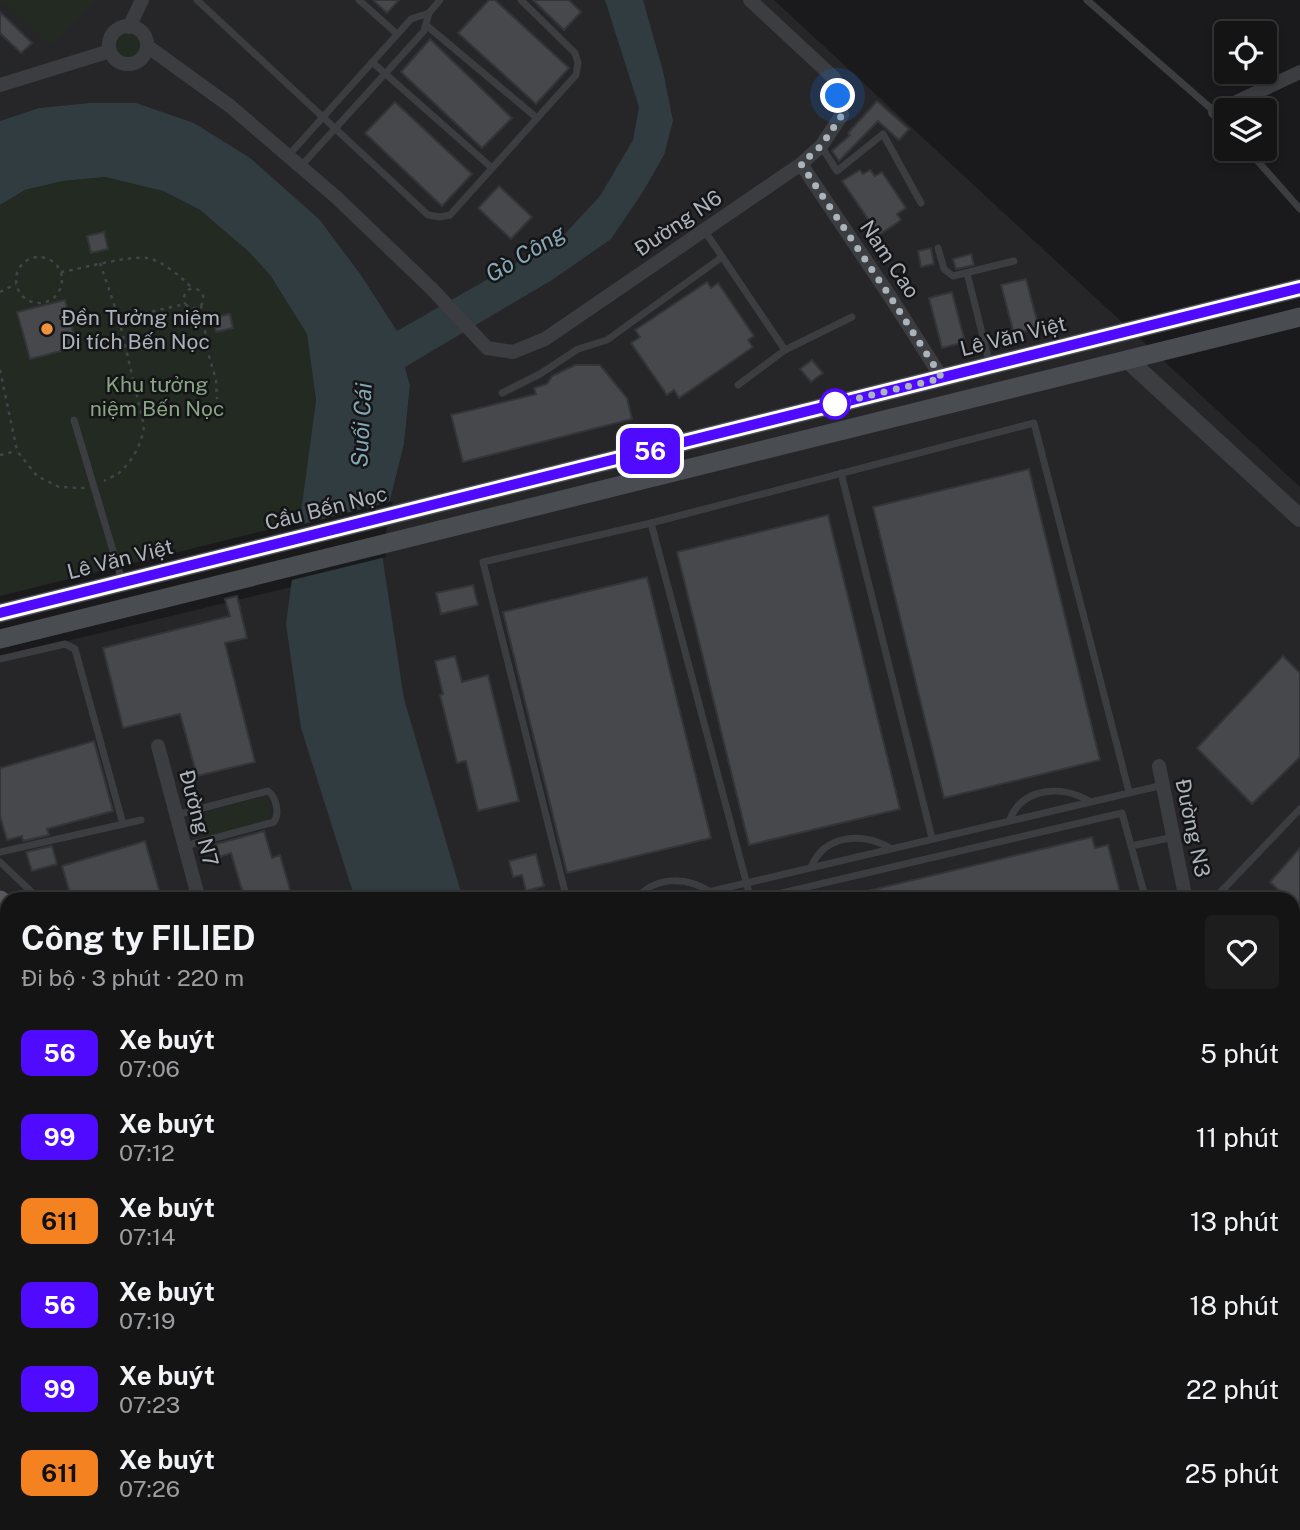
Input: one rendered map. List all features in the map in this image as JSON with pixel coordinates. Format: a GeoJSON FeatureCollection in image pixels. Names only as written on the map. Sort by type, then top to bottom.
{"type":"FeatureCollection","features":[{"type":"Feature","properties":{"kind":"main road","name":"Lê Văn Việt"},"geometry":{"type":"LineString","coordinates":[[411,510],[1300,288]]}},
{"type":"Feature","properties":{"kind":"main road"},"geometry":{"type":"LineString","coordinates":[[0,639],[1300,317]]}},
{"type":"Feature","properties":{"kind":"main road"},"geometry":{"type":"LineString","coordinates":[[942,378],[961,401]]}},
{"type":"Feature","properties":{"kind":"main road","name":"Cầu Bến Nọc"},"geometry":{"type":"LineString","coordinates":[[251,550],[411,510]]}},
{"type":"Feature","properties":{"kind":"main road","name":"Lê Văn Việt"},"geometry":{"type":"LineString","coordinates":[[0,612],[251,550]]}},
{"type":"Feature","properties":{"kind":"main road"},"geometry":{"type":"LineString","coordinates":[[122,582],[128,608]]}},
{"type":"Feature","properties":{"kind":"street"},"geometry":{"type":"LineString","coordinates":[[129,27],[142,0]]}},
{"type":"Feature","properties":{"kind":"street","name":"Đường N6"},"geometry":{"type":"LineString","coordinates":[[301,167],[432,289],[487,348],[513,352],[545,339],[801,164],[821,146],[842,115],[834,78],[750,0]]}},
{"type":"Feature","properties":{"kind":"street"},"geometry":{"type":"LineString","coordinates":[[135,28],[144,35],[147,46],[142,58],[130,64],[118,61],[110,51],[111,36],[119,29],[135,28]]}},
{"type":"Feature","properties":{"kind":"street"},"geometry":{"type":"LineString","coordinates":[[147,46],[230,106],[301,167]]}},
{"type":"Feature","properties":{"kind":"street"},"geometry":{"type":"LineString","coordinates":[[0,85],[110,51]]}},
{"type":"Feature","properties":{"kind":"street"},"geometry":{"type":"LineString","coordinates":[[1245,98],[1300,72]]}},
{"type":"Feature","properties":{"kind":"street","name":"Nam Cao"},"geometry":{"type":"LineString","coordinates":[[801,164],[942,378]]}},
{"type":"Feature","properties":{"kind":"street"},"geometry":{"type":"LineString","coordinates":[[1128,359],[1300,518]]}},
{"type":"Feature","properties":{"kind":"street","name":"Đường N7"},"geometry":{"type":"LineString","coordinates":[[159,746],[197,892]]}},
{"type":"Feature","properties":{"kind":"street","name":"Đường N3"},"geometry":{"type":"LineString","coordinates":[[1159,766],[1184,892]]}},
{"type":"Feature","properties":{"kind":"lane"},"geometry":{"type":"LineString","coordinates":[[197,0],[428,215],[440,217],[450,215],[576,75],[579,62],[575,53],[521,0]]}},
{"type":"Feature","properties":{"kind":"lane"},"geometry":{"type":"LineString","coordinates":[[359,0],[397,34]]}},
{"type":"Feature","properties":{"kind":"lane"},"geometry":{"type":"LineString","coordinates":[[301,167],[424,32],[429,13],[440,0]]}},
{"type":"Feature","properties":{"kind":"lane"},"geometry":{"type":"LineString","coordinates":[[1087,0],[1214,111]]}},
{"type":"Feature","properties":{"kind":"lane"},"geometry":{"type":"LineString","coordinates":[[288,156],[411,19],[429,13]]}},
{"type":"Feature","properties":{"kind":"lane"},"geometry":{"type":"LineString","coordinates":[[426,24],[537,118]]}},
{"type":"Feature","properties":{"kind":"lane"},"geometry":{"type":"LineString","coordinates":[[372,62],[492,168]]}},
{"type":"Feature","properties":{"kind":"lane"},"geometry":{"type":"LineString","coordinates":[[821,146],[836,171],[883,134],[921,203]]}},
{"type":"Feature","properties":{"kind":"lane"},"geometry":{"type":"LineString","coordinates":[[1258,161],[1300,209]]}},
{"type":"Feature","properties":{"kind":"lane"},"geometry":{"type":"LineString","coordinates":[[704,230],[785,350]]}},
{"type":"Feature","properties":{"kind":"lane"},"geometry":{"type":"LineString","coordinates":[[938,248],[946,273],[953,276],[1014,261]]}},
{"type":"Feature","properties":{"kind":"lane"},"geometry":{"type":"LineString","coordinates":[[502,393],[540,374],[578,349],[607,340],[722,257]]}},
{"type":"Feature","properties":{"kind":"lane"},"geometry":{"type":"LineString","coordinates":[[967,273],[990,366]]}},
{"type":"Feature","properties":{"kind":"lane"},"geometry":{"type":"LineString","coordinates":[[738,385],[785,350],[852,317]]}},
{"type":"Feature","properties":{"kind":"lane"},"geometry":{"type":"LineString","coordinates":[[74,420],[122,582]]}},
{"type":"Feature","properties":{"kind":"lane"},"geometry":{"type":"LineString","coordinates":[[565,892],[484,562],[651,523],[1034,423],[1129,792]]}},
{"type":"Feature","properties":{"kind":"lane"},"geometry":{"type":"LineString","coordinates":[[841,473],[932,838]]}},
{"type":"Feature","properties":{"kind":"lane"},"geometry":{"type":"LineString","coordinates":[[651,523],[749,892]]}},
{"type":"Feature","properties":{"kind":"lane"},"geometry":{"type":"LineString","coordinates":[[0,659],[65,644],[75,649],[123,824]]}},
{"type":"Feature","properties":{"kind":"lane"},"geometry":{"type":"LineString","coordinates":[[705,892],[1163,785]]}},
{"type":"Feature","properties":{"kind":"lane"},"geometry":{"type":"LineString","coordinates":[[176,815],[268,791],[273,794],[275,800],[277,817],[274,822],[185,846]]}},
{"type":"Feature","properties":{"kind":"lane"},"geometry":{"type":"LineString","coordinates":[[1010,819],[1020,804],[1046,791],[1069,791],[1089,801]]}},
{"type":"Feature","properties":{"kind":"lane"},"geometry":{"type":"LineString","coordinates":[[1221,892],[1300,809]]}},
{"type":"Feature","properties":{"kind":"lane"},"geometry":{"type":"LineString","coordinates":[[785,892],[1122,813],[1144,892]]}},
{"type":"Feature","properties":{"kind":"lane"},"geometry":{"type":"LineString","coordinates":[[0,852],[141,820]]}},
{"type":"Feature","properties":{"kind":"lane"},"geometry":{"type":"LineString","coordinates":[[1130,846],[1174,837]]}},
{"type":"Feature","properties":{"kind":"lane"},"geometry":{"type":"LineString","coordinates":[[811,867],[821,851],[848,839],[870,838],[890,848]]}},
{"type":"Feature","properties":{"kind":"lane"},"geometry":{"type":"LineString","coordinates":[[0,862],[32,892]]}},
{"type":"Feature","properties":{"kind":"lane"},"geometry":{"type":"LineString","coordinates":[[645,892],[666,881],[688,881],[709,891]]}},
{"type":"Feature","properties":{"kind":"path"},"geometry":{"type":"LineString","coordinates":[[33,258],[45,258],[54,262],[61,271],[59,293],[51,300],[40,303],[29,300],[21,293],[17,283],[18,272],[24,263],[33,258]]}},
{"type":"Feature","properties":{"kind":"path"},"geometry":{"type":"LineString","coordinates":[[61,271],[100,263],[149,258],[203,293],[204,299],[196,308],[185,304],[186,292],[192,288]]}},
{"type":"Feature","properties":{"kind":"path"},"geometry":{"type":"LineString","coordinates":[[0,370],[17,451],[37,476],[59,487],[94,488],[118,474],[142,442],[144,426],[119,319],[100,263]]}},
{"type":"Feature","properties":{"kind":"path"},"geometry":{"type":"LineString","coordinates":[[0,292],[17,283]]}},
{"type":"Feature","properties":{"kind":"path"},"geometry":{"type":"LineString","coordinates":[[119,319],[185,304]]}},
{"type":"Feature","properties":{"kind":"path"},"geometry":{"type":"LineString","coordinates":[[201,305],[209,356],[216,380],[217,399]]}},
{"type":"Feature","properties":{"kind":"path"},"geometry":{"type":"LineString","coordinates":[[0,455],[17,451]]}},
{"type":"Feature","properties":{"kind":"shaded area"},"geometry":{"type":"Polygon","coordinates":[[[0,0],[774,0],[1300,487],[1300,892],[0,892],[0,657],[383,565],[380,541],[404,444],[410,385],[396,331],[361,275],[320,220],[136,103],[89,103],[39,108],[0,121],[0,0]]]}},
{"type":"Feature","properties":{"kind":"green space"},"geometry":{"type":"Polygon","coordinates":[[[1,0],[95,0],[50,45],[1,0]]]}},
{"type":"Feature","properties":{"kind":"green space"},"geometry":{"type":"Polygon","coordinates":[[[128,32],[138,36],[142,46],[138,56],[128,60],[118,56],[114,46],[118,36],[128,32]]]}},
{"type":"Feature","properties":{"kind":"green space","name":"Khu tưởng niệm Bến Nọc"},"geometry":{"type":"Polygon","coordinates":[[[105,177],[163,191],[200,210],[249,252],[270,275],[307,333],[316,400],[300,522],[0,596],[0,205],[25,190],[63,181],[105,177]]]}},
{"type":"Feature","properties":{"kind":"green space"},"geometry":{"type":"Polygon","coordinates":[[[258,798],[266,801],[271,809],[268,821],[202,838],[194,836],[190,830],[188,825],[197,815],[258,798]]]}},
{"type":"Feature","properties":{"kind":"water","name":"Suối Cái"},"geometry":{"type":"Polygon","coordinates":[[[605,0],[643,0],[663,71],[673,121],[664,155],[611,239],[552,280],[405,367],[410,385],[404,444],[380,541],[404,699],[461,892],[353,892],[301,728],[286,624],[316,400],[307,334],[270,275],[249,252],[200,210],[163,191],[105,177],[63,181],[25,190],[0,205],[0,121],[39,108],[89,103],[136,103],[194,123],[250,158],[320,220],[361,275],[397,331],[562,237],[600,196],[633,140],[639,107],[605,0]]]}},
{"type":"Feature","properties":{"kind":"pier"},"geometry":{"type":"Polygon","coordinates":[[[393,501],[384,541],[386,557],[288,581],[296,526],[393,501]]]}},
{"type":"Feature","properties":{"kind":"building"},"geometry":{"type":"Polygon","coordinates":[[[373,0],[399,0],[387,13],[373,0]]]}},
{"type":"Feature","properties":{"kind":"building"},"geometry":{"type":"Polygon","coordinates":[[[489,0],[495,0],[569,68],[536,104],[458,33],[489,0]]]}},
{"type":"Feature","properties":{"kind":"building"},"geometry":{"type":"Polygon","coordinates":[[[533,0],[569,0],[581,12],[564,30],[533,0]]]}},
{"type":"Feature","properties":{"kind":"building"},"geometry":{"type":"Polygon","coordinates":[[[0,12],[32,43],[21,53],[0,33],[0,12]]]}},
{"type":"Feature","properties":{"kind":"building"},"geometry":{"type":"Polygon","coordinates":[[[430,39],[512,118],[482,148],[401,72],[430,39]]]}},
{"type":"Feature","properties":{"kind":"building"},"geometry":{"type":"Polygon","coordinates":[[[877,101],[909,129],[899,140],[878,121],[839,161],[832,151],[850,135],[848,133],[877,101]]]}},
{"type":"Feature","properties":{"kind":"building"},"geometry":{"type":"Polygon","coordinates":[[[395,102],[472,174],[442,206],[365,133],[395,102]]]}},
{"type":"Feature","properties":{"kind":"building"},"geometry":{"type":"Polygon","coordinates":[[[860,170],[863,174],[870,170],[875,176],[882,172],[906,208],[897,214],[901,220],[879,235],[842,181],[860,170]]]}},
{"type":"Feature","properties":{"kind":"building"},"geometry":{"type":"Polygon","coordinates":[[[499,186],[532,217],[511,239],[478,208],[499,186]]]}},
{"type":"Feature","properties":{"kind":"building"},"geometry":{"type":"Polygon","coordinates":[[[104,232],[108,249],[91,253],[87,236],[104,232]]]}},
{"type":"Feature","properties":{"kind":"building"},"geometry":{"type":"Polygon","coordinates":[[[931,248],[934,264],[921,267],[918,251],[931,248]]]}},
{"type":"Feature","properties":{"kind":"building"},"geometry":{"type":"Polygon","coordinates":[[[971,254],[974,265],[956,269],[953,259],[971,254]]]}},
{"type":"Feature","properties":{"kind":"building"},"geometry":{"type":"Polygon","coordinates":[[[1026,279],[1039,328],[1014,334],[1001,285],[1026,279]]]}},
{"type":"Feature","properties":{"kind":"building"},"geometry":{"type":"Polygon","coordinates":[[[707,282],[711,288],[718,283],[754,336],[748,340],[753,347],[679,398],[674,390],[667,395],[631,343],[640,337],[635,330],[707,282]]]}},
{"type":"Feature","properties":{"kind":"building"},"geometry":{"type":"Polygon","coordinates":[[[952,292],[965,342],[942,348],[929,298],[952,292]]]}},
{"type":"Feature","properties":{"kind":"building","name":"Đền Tưởng niệm Di tích Bến Nọc"},"geometry":{"type":"Polygon","coordinates":[[[65,300],[77,347],[30,359],[17,312],[65,300]]]}},
{"type":"Feature","properties":{"kind":"building"},"geometry":{"type":"Polygon","coordinates":[[[230,314],[233,328],[216,332],[212,318],[230,314]]]}},
{"type":"Feature","properties":{"kind":"building"},"geometry":{"type":"Polygon","coordinates":[[[812,360],[823,373],[811,382],[800,369],[812,360]]]}},
{"type":"Feature","properties":{"kind":"building"},"geometry":{"type":"Polygon","coordinates":[[[575,365],[600,365],[627,398],[632,419],[463,462],[451,415],[536,394],[534,388],[547,384],[552,376],[575,365]]]}},
{"type":"Feature","properties":{"kind":"building"},"geometry":{"type":"Polygon","coordinates":[[[1029,469],[1100,760],[944,798],[873,507],[1029,469]]]}},
{"type":"Feature","properties":{"kind":"building"},"geometry":{"type":"Polygon","coordinates":[[[828,515],[900,809],[749,845],[677,552],[828,515]]]}},
{"type":"Feature","properties":{"kind":"building"},"geometry":{"type":"Polygon","coordinates":[[[647,577],[711,838],[567,873],[503,612],[647,577]]]}},
{"type":"Feature","properties":{"kind":"building"},"geometry":{"type":"Polygon","coordinates":[[[473,585],[478,605],[441,614],[436,593],[473,585]]]}},
{"type":"Feature","properties":{"kind":"building"},"geometry":{"type":"Polygon","coordinates":[[[237,596],[247,638],[225,643],[255,762],[197,776],[180,714],[123,728],[103,648],[230,616],[225,599],[237,596]]]}},
{"type":"Feature","properties":{"kind":"building"},"geometry":{"type":"Polygon","coordinates":[[[455,656],[462,682],[488,675],[519,801],[478,811],[466,761],[457,763],[440,695],[443,694],[435,661],[455,656]]]}},
{"type":"Feature","properties":{"kind":"building"},"geometry":{"type":"Polygon","coordinates":[[[1283,656],[1300,673],[1300,757],[1252,804],[1197,748],[1283,656]]]}},
{"type":"Feature","properties":{"kind":"building"},"geometry":{"type":"Polygon","coordinates":[[[94,741],[113,811],[47,829],[49,835],[23,841],[22,836],[7,840],[0,816],[0,768],[94,741]]]}},
{"type":"Feature","properties":{"kind":"building"},"geometry":{"type":"Polygon","coordinates":[[[264,831],[272,858],[280,855],[291,892],[243,892],[231,853],[220,857],[216,844],[264,831]]]}},
{"type":"Feature","properties":{"kind":"building"},"geometry":{"type":"Polygon","coordinates":[[[1092,837],[1095,848],[1108,845],[1120,892],[863,892],[1092,837]]]}},
{"type":"Feature","properties":{"kind":"building"},"geometry":{"type":"Polygon","coordinates":[[[145,841],[160,892],[70,892],[62,866],[145,841]]]}},
{"type":"Feature","properties":{"kind":"building"},"geometry":{"type":"Polygon","coordinates":[[[52,846],[57,864],[32,871],[26,852],[52,846]]]}},
{"type":"Feature","properties":{"kind":"building"},"geometry":{"type":"Polygon","coordinates":[[[1300,848],[1300,892],[1281,892],[1270,882],[1300,848]]]}},
{"type":"Feature","properties":{"kind":"building"},"geometry":{"type":"Polygon","coordinates":[[[536,854],[544,886],[526,891],[522,875],[513,877],[509,861],[536,854]]]}},
{"type":"Feature","properties":{"kind":"bus line","name":"56"},"geometry":{"type":"LineString","coordinates":[[0,613],[1300,288]]}},
{"type":"Feature","properties":{"kind":"place","name":"Đền Tưởng niệm Di tích Bến Nọc"},"geometry":{"type":"Point","coordinates":[47,329]}},
{"type":"Feature","properties":{"kind":"route"},"geometry":{"type":"LineString","coordinates":[[835,404],[942,378],[801,164],[821,146],[842,115],[838,96]]}},
{"type":"Feature","properties":{"kind":"water label","name":"Gò Công"},"geometry":{"type":"Point","coordinates":[525,253]}}]}
